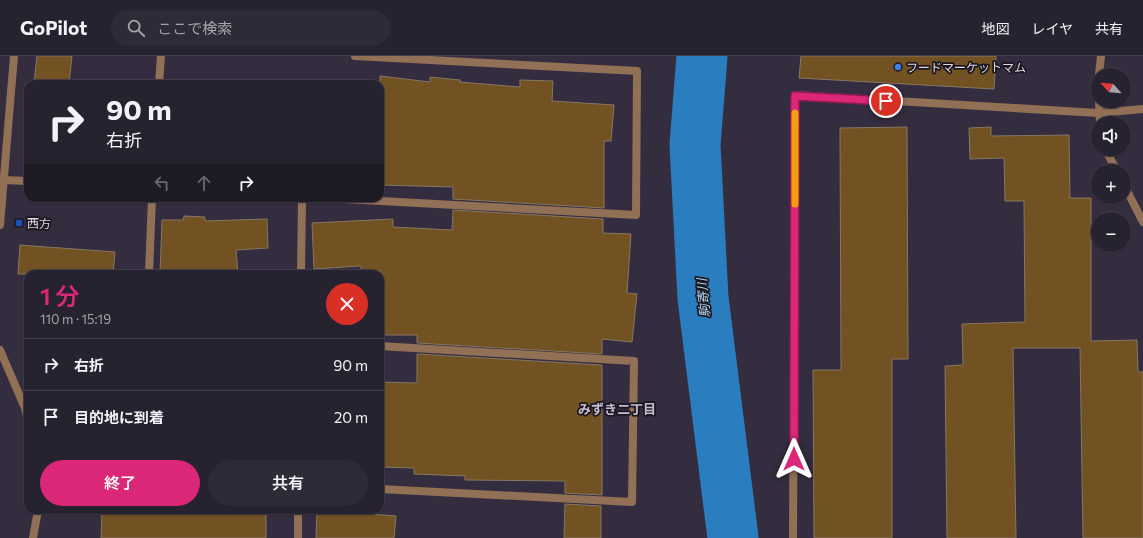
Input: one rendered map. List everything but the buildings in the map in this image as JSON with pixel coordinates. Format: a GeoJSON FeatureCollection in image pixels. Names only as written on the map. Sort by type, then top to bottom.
{"type":"FeatureCollection","features":[{"type":"Feature","properties":{"kind":"street"},"geometry":{"type":"LineString","coordinates":[[0,225],[14,56]]}},
{"type":"Feature","properties":{"kind":"street"},"geometry":{"type":"LineString","coordinates":[[159,80],[161,56]]}},
{"type":"Feature","properties":{"kind":"street"},"geometry":{"type":"LineString","coordinates":[[355,56],[637,71],[636,215],[384,201]]}},
{"type":"Feature","properties":{"kind":"street"},"geometry":{"type":"LineString","coordinates":[[1100,68],[1101,56]]}},
{"type":"Feature","properties":{"kind":"street"},"geometry":{"type":"LineString","coordinates":[[793,538],[795,96],[1098,114],[1143,109]]}},
{"type":"Feature","properties":{"kind":"street"},"geometry":{"type":"LineString","coordinates":[[1098,108],[1098,114]]}},
{"type":"Feature","properties":{"kind":"street"},"geometry":{"type":"LineString","coordinates":[[3,180],[24,181]]}},
{"type":"Feature","properties":{"kind":"street"},"geometry":{"type":"LineString","coordinates":[[1131,199],[1143,222]]}},
{"type":"Feature","properties":{"kind":"street"},"geometry":{"type":"LineString","coordinates":[[149,270],[152,202]]}},
{"type":"Feature","properties":{"kind":"street"},"geometry":{"type":"LineString","coordinates":[[301,270],[302,202]]}},
{"type":"Feature","properties":{"kind":"street"},"geometry":{"type":"LineString","coordinates":[[384,346],[634,361],[632,502],[384,489]]}},
{"type":"Feature","properties":{"kind":"street"},"geometry":{"type":"LineString","coordinates":[[0,350],[24,404]]}},
{"type":"Feature","properties":{"kind":"street"},"geometry":{"type":"LineString","coordinates":[[33,538],[37,514]]}},
{"type":"Feature","properties":{"kind":"street"},"geometry":{"type":"LineString","coordinates":[[298,514],[298,538]]}},
{"type":"Feature","properties":{"kind":"waterway","name":"駒寄川"},"geometry":{"type":"LineString","coordinates":[[702,56],[695,145],[703,298],[733,538]]}},
{"type":"Feature","properties":{"kind":"slow traffic"},"geometry":{"type":"LineString","coordinates":[[795,113],[795,204]]}},
{"type":"Feature","properties":{"kind":"place","name":"フードマーケットマム"},"geometry":{"type":"Point","coordinates":[898,67]}},
{"type":"Feature","properties":{"kind":"place","name":"西方"},"geometry":{"type":"Point","coordinates":[19,223]}},
{"type":"Feature","properties":{"kind":"district","name":"みずき二丁目"},"geometry":{"type":"Point","coordinates":[617,409]}},
{"type":"Feature","properties":{"kind":"route"},"geometry":{"type":"LineString","coordinates":[[794,459],[795,96],[886,101]]}}]}
